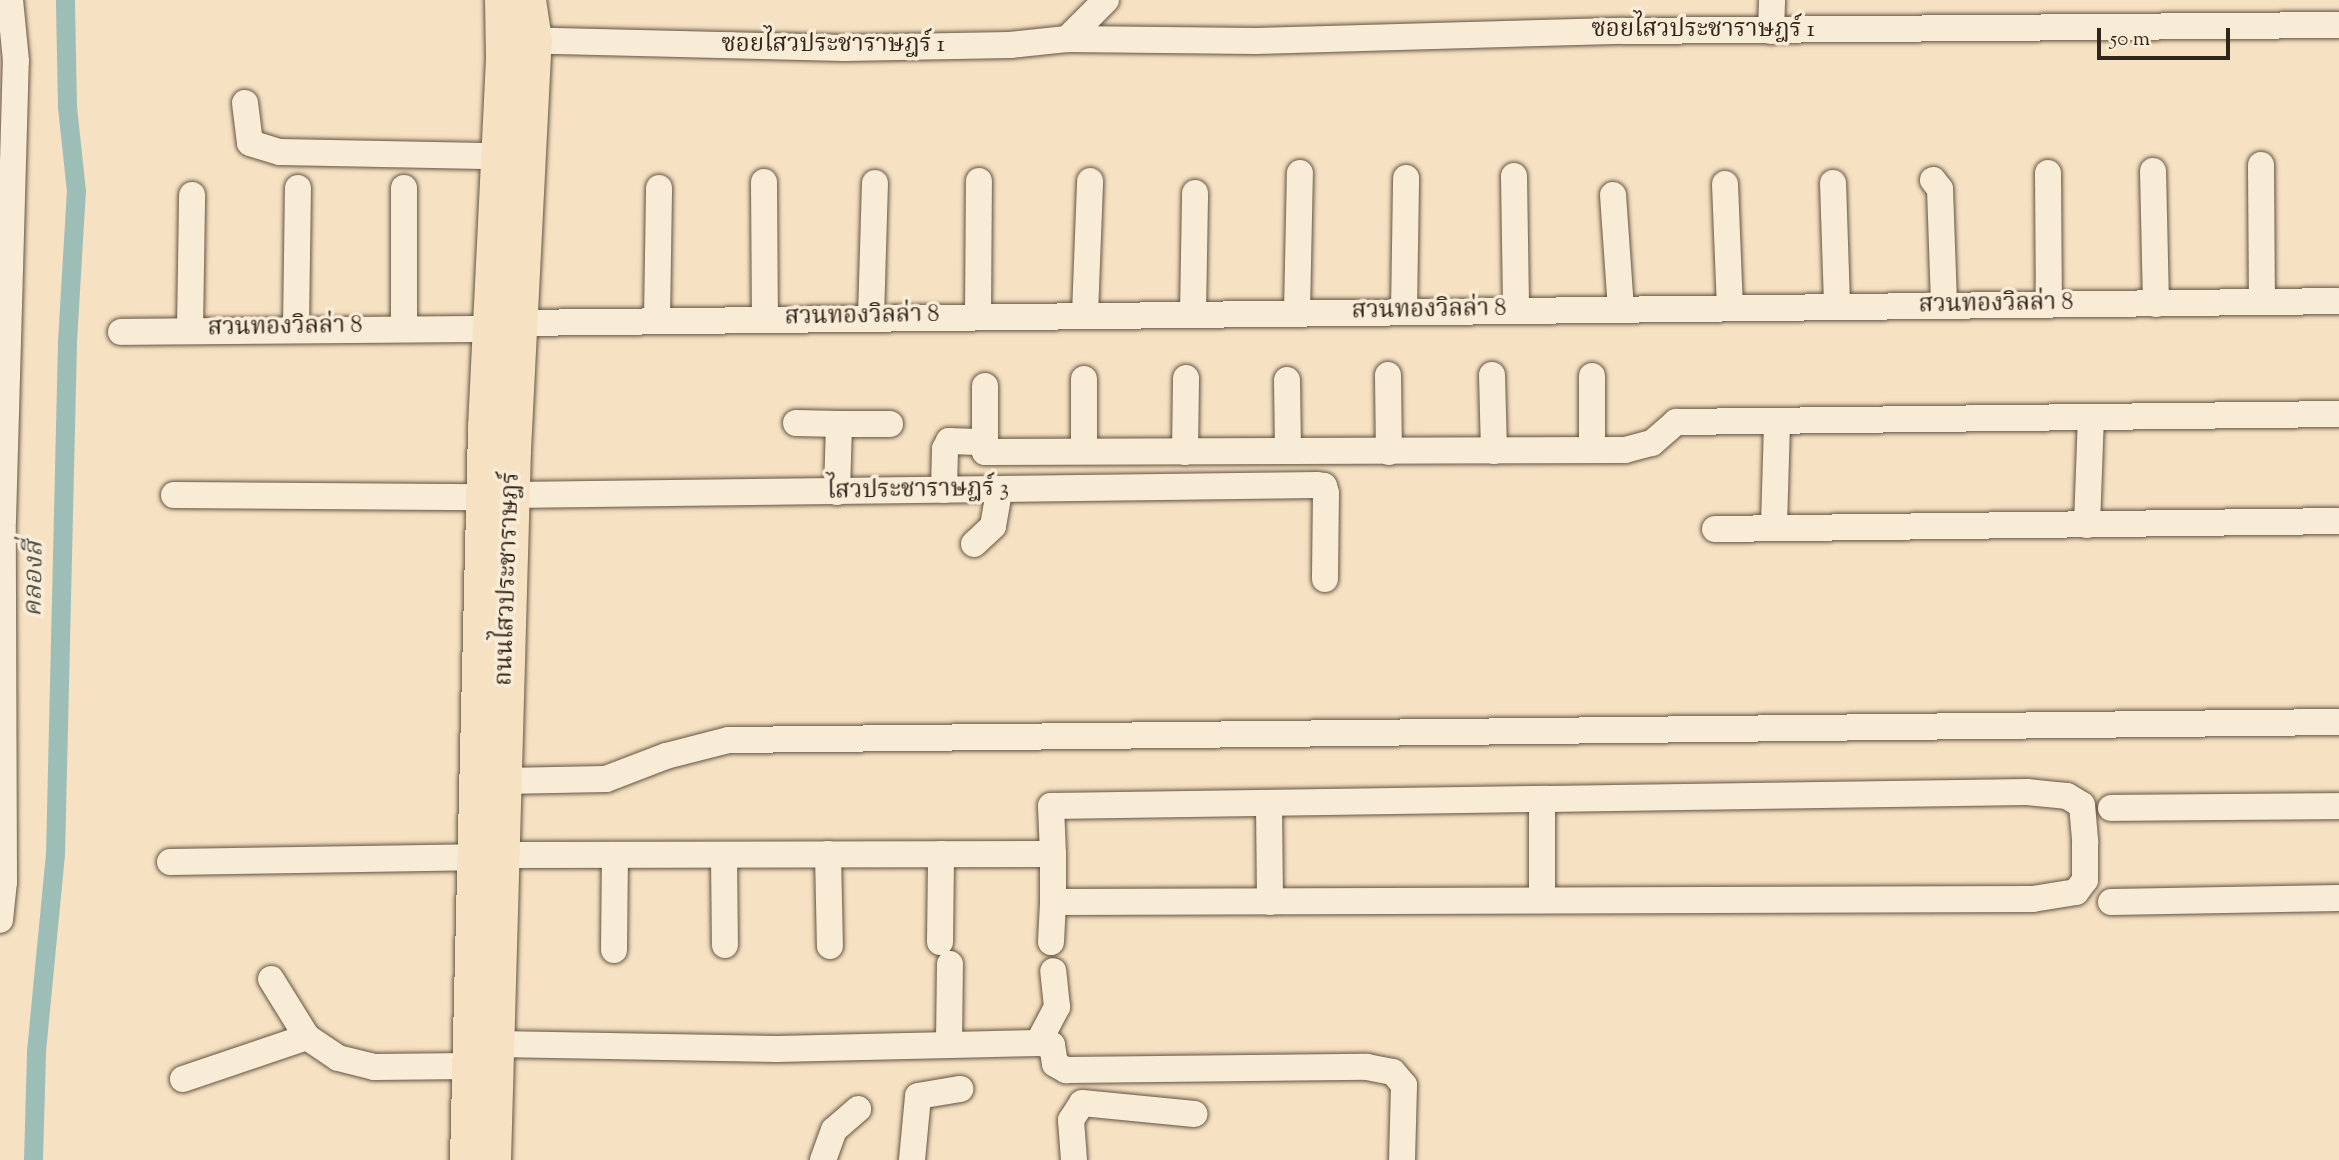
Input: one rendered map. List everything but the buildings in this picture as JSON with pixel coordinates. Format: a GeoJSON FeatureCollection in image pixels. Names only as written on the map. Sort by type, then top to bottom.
{"type":"FeatureCollection","features":[{"type":"Feature","properties":{"kind":"main road","name":"ถนนไสวประชาราษฎร์"},"geometry":{"type":"LineString","coordinates":[[502,0],[519,48]]}},
{"type":"Feature","properties":{"kind":"main road","name":"ถนนไสวประชาราษฎร์"},"geometry":{"type":"LineString","coordinates":[[493,1160],[483,1055],[508,135],[527,0]]}},
{"type":"Feature","properties":{"kind":"main road","name":"ถนนไสวประชาราษฎร์"},"geometry":{"type":"LineString","coordinates":[[504,326],[508,135]]}},
{"type":"Feature","properties":{"kind":"main road","name":"ถนนไสวประชาราษฎร์"},"geometry":{"type":"LineString","coordinates":[[488,856],[503,781],[498,496]]}},
{"type":"Feature","properties":{"kind":"main road","name":"ถนนไสวประชาราษฎร์"},"geometry":{"type":"LineString","coordinates":[[467,1160],[483,1055]]}},
{"type":"Feature","properties":{"kind":"street"},"geometry":{"type":"LineString","coordinates":[[0,920],[6,197],[16,61],[10,0]]}},
{"type":"Feature","properties":{"kind":"street"},"geometry":{"type":"LineString","coordinates":[[1067,39],[1106,0]]}},
{"type":"Feature","properties":{"kind":"street"},"geometry":{"type":"LineString","coordinates":[[1772,0],[1772,31]]}},
{"type":"Feature","properties":{"kind":"street","name":"ซอยไสวประชาราษฎร์ 1"},"geometry":{"type":"LineString","coordinates":[[519,48],[583,52],[599,45],[1010,46],[1067,39],[1256,41],[1772,31],[2339,25]]}},
{"type":"Feature","properties":{"kind":"street"},"geometry":{"type":"LineString","coordinates":[[245,103],[250,144],[280,152],[508,135]]}},
{"type":"Feature","properties":{"kind":"street"},"geometry":{"type":"LineString","coordinates":[[2261,165],[2262,302]]}},
{"type":"Feature","properties":{"kind":"street"},"geometry":{"type":"LineString","coordinates":[[2153,170],[2156,304]]}},
{"type":"Feature","properties":{"kind":"street"},"geometry":{"type":"LineString","coordinates":[[1297,312],[1300,173]]}},
{"type":"Feature","properties":{"kind":"street"},"geometry":{"type":"LineString","coordinates":[[2048,173],[2049,304]]}},
{"type":"Feature","properties":{"kind":"street"},"geometry":{"type":"LineString","coordinates":[[1514,176],[1516,310]]}},
{"type":"Feature","properties":{"kind":"street"},"geometry":{"type":"LineString","coordinates":[[1404,311],[1406,178]]}},
{"type":"Feature","properties":{"kind":"street"},"geometry":{"type":"LineString","coordinates":[[1933,180],[1940,189],[1944,305]]}},
{"type":"Feature","properties":{"kind":"street"},"geometry":{"type":"LineString","coordinates":[[764,181],[765,318]]}},
{"type":"Feature","properties":{"kind":"street"},"geometry":{"type":"LineString","coordinates":[[978,316],[979,181]]}},
{"type":"Feature","properties":{"kind":"street"},"geometry":{"type":"LineString","coordinates":[[1085,314],[1090,181]]}},
{"type":"Feature","properties":{"kind":"street"},"geometry":{"type":"LineString","coordinates":[[871,317],[875,183]]}},
{"type":"Feature","properties":{"kind":"street"},"geometry":{"type":"LineString","coordinates":[[1833,183],[1838,306]]}},
{"type":"Feature","properties":{"kind":"street"},"geometry":{"type":"LineString","coordinates":[[1724,184],[1730,307]]}},
{"type":"Feature","properties":{"kind":"street"},"geometry":{"type":"LineString","coordinates":[[296,328],[298,188]]}},
{"type":"Feature","properties":{"kind":"street"},"geometry":{"type":"LineString","coordinates":[[404,188],[404,327]]}},
{"type":"Feature","properties":{"kind":"street"},"geometry":{"type":"LineString","coordinates":[[657,319],[659,188]]}},
{"type":"Feature","properties":{"kind":"street"},"geometry":{"type":"LineString","coordinates":[[1193,313],[1195,193]]}},
{"type":"Feature","properties":{"kind":"street"},"geometry":{"type":"LineString","coordinates":[[190,329],[192,195]]}},
{"type":"Feature","properties":{"kind":"street"},"geometry":{"type":"LineString","coordinates":[[1613,195],[1621,309]]}},
{"type":"Feature","properties":{"kind":"street","name":"สวนทองวิลล่า 8"},"geometry":{"type":"LineString","coordinates":[[121,332],[504,326],[657,319],[2339,301]]}},
{"type":"Feature","properties":{"kind":"street"},"geometry":{"type":"LineString","coordinates":[[1388,375],[1389,452]]}},
{"type":"Feature","properties":{"kind":"street"},"geometry":{"type":"LineString","coordinates":[[1492,375],[1494,451]]}},
{"type":"Feature","properties":{"kind":"street"},"geometry":{"type":"LineString","coordinates":[[1592,376],[1592,450]]}},
{"type":"Feature","properties":{"kind":"street"},"geometry":{"type":"LineString","coordinates":[[1185,452],[1186,378]]}},
{"type":"Feature","properties":{"kind":"street"},"geometry":{"type":"LineString","coordinates":[[1084,379],[1084,451]]}},
{"type":"Feature","properties":{"kind":"street"},"geometry":{"type":"LineString","coordinates":[[1287,380],[1287,451]]}},
{"type":"Feature","properties":{"kind":"street"},"geometry":{"type":"LineString","coordinates":[[985,386],[985,452],[1638,449],[1676,422],[2339,414]]}},
{"type":"Feature","properties":{"kind":"street"},"geometry":{"type":"LineString","coordinates":[[2087,525],[2091,417]]}},
{"type":"Feature","properties":{"kind":"street"},"geometry":{"type":"LineString","coordinates":[[1774,525],[1777,421]]}},
{"type":"Feature","properties":{"kind":"street"},"geometry":{"type":"LineString","coordinates":[[796,423],[890,424]]}},
{"type":"Feature","properties":{"kind":"street"},"geometry":{"type":"LineString","coordinates":[[836,492],[839,424]]}},
{"type":"Feature","properties":{"kind":"street"},"geometry":{"type":"LineString","coordinates":[[944,490],[945,449],[949,441],[985,442]]}},
{"type":"Feature","properties":{"kind":"street","name":"ไสวประชาราษฎร์ 3"},"geometry":{"type":"LineString","coordinates":[[174,495],[498,496],[1325,486],[1325,579]]}},
{"type":"Feature","properties":{"kind":"street"},"geometry":{"type":"LineString","coordinates":[[974,544],[993,526],[999,491]]}},
{"type":"Feature","properties":{"kind":"street"},"geometry":{"type":"LineString","coordinates":[[1715,529],[1774,525],[2087,525],[2339,521]]}},
{"type":"Feature","properties":{"kind":"street"},"geometry":{"type":"LineString","coordinates":[[503,781],[606,779],[666,756],[729,740],[2339,722]]}},
{"type":"Feature","properties":{"kind":"street"},"geometry":{"type":"LineString","coordinates":[[1051,942],[1051,807],[1542,802],[2027,792],[2067,796],[2081,805],[2085,844],[2085,880],[2076,892],[2059,898],[1053,902]]}},
{"type":"Feature","properties":{"kind":"street"},"geometry":{"type":"LineString","coordinates":[[1542,802],[1542,898]]}},
{"type":"Feature","properties":{"kind":"street"},"geometry":{"type":"LineString","coordinates":[[1269,805],[1270,902]]}},
{"type":"Feature","properties":{"kind":"street"},"geometry":{"type":"LineString","coordinates":[[2111,808],[2339,806]]}},
{"type":"Feature","properties":{"kind":"street"},"geometry":{"type":"LineString","coordinates":[[828,854],[830,946]]}},
{"type":"Feature","properties":{"kind":"street"},"geometry":{"type":"LineString","coordinates":[[941,854],[949,1043]]}},
{"type":"Feature","properties":{"kind":"street"},"geometry":{"type":"LineString","coordinates":[[170,862],[488,856],[1053,854]]}},
{"type":"Feature","properties":{"kind":"street"},"geometry":{"type":"LineString","coordinates":[[614,950],[615,855]]}},
{"type":"Feature","properties":{"kind":"street"},"geometry":{"type":"LineString","coordinates":[[724,856],[725,945]]}},
{"type":"Feature","properties":{"kind":"street"},"geometry":{"type":"LineString","coordinates":[[2111,902],[2339,898]]}},
{"type":"Feature","properties":{"kind":"street"},"geometry":{"type":"LineString","coordinates":[[1038,1042],[1057,1007],[1053,971]]}},
{"type":"Feature","properties":{"kind":"street"},"geometry":{"type":"LineString","coordinates":[[271,979],[307,1037],[354,1064],[483,1055],[1038,1042],[1052,1045],[1055,1064],[1066,1070],[1367,1067],[1393,1072],[1404,1085],[1402,1160]]}},
{"type":"Feature","properties":{"kind":"street"},"geometry":{"type":"LineString","coordinates":[[183,1079],[307,1037]]}},
{"type":"Feature","properties":{"kind":"street"},"geometry":{"type":"LineString","coordinates":[[912,1160],[918,1096],[960,1088]]}},
{"type":"Feature","properties":{"kind":"street"},"geometry":{"type":"LineString","coordinates":[[1074,1160],[1071,1119],[1082,1103],[1194,1114]]}},
{"type":"Feature","properties":{"kind":"street"},"geometry":{"type":"LineString","coordinates":[[823,1160],[834,1130],[858,1109]]}},
{"type":"Feature","properties":{"kind":"waterway","name":"คลองสี่"},"geometry":{"type":"LineString","coordinates":[[33,1160],[36,1051],[55,855],[67,341],[76,191],[67,107],[65,0]]}}]}
